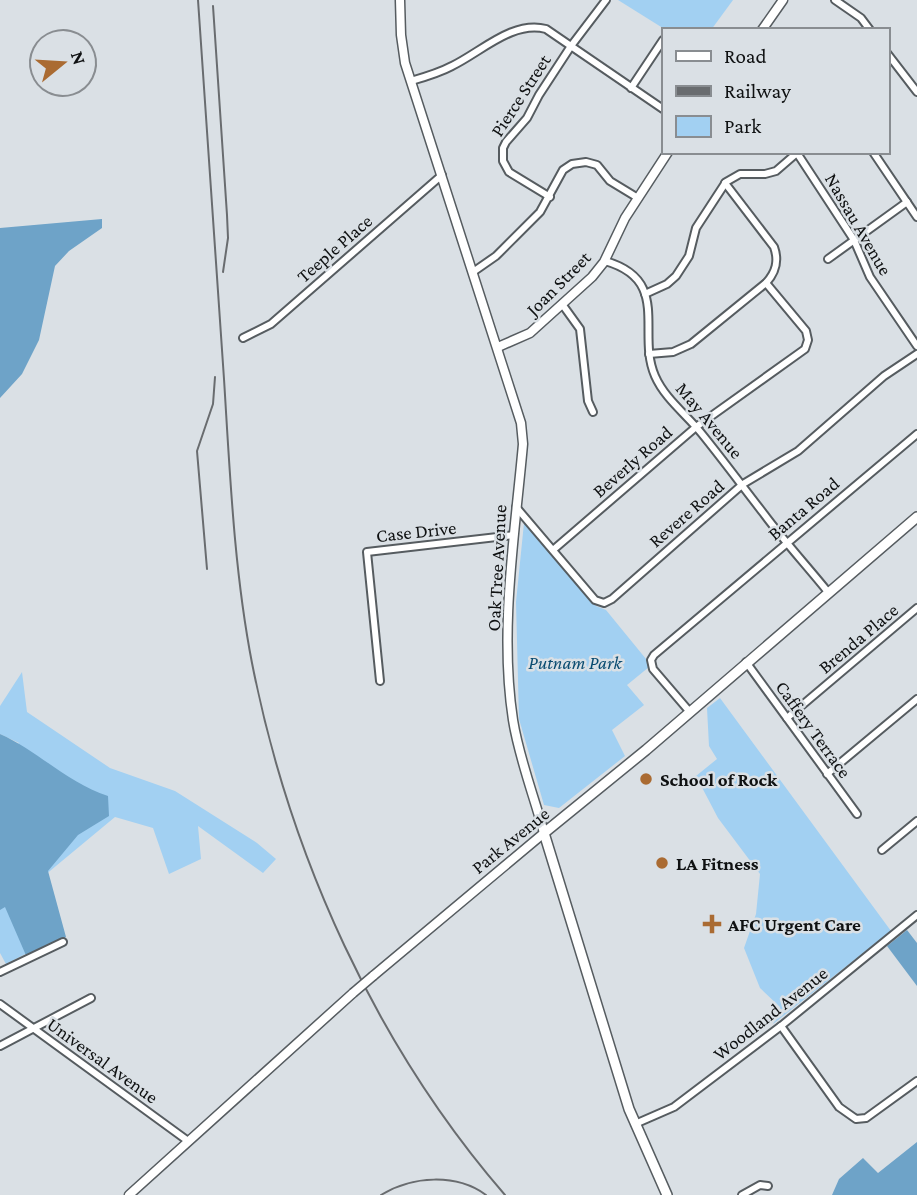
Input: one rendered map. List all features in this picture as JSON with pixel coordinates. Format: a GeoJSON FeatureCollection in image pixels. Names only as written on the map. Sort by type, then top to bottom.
{"type":"FeatureCollection","features":[{"type":"Feature","properties":{"kind":"main road","name":"Park Avenue"},"geometry":{"type":"LineString","coordinates":[[544,833],[646,750],[917,517]]}},
{"type":"Feature","properties":{"kind":"main road","name":"Oak Tree Avenue"},"geometry":{"type":"LineString","coordinates":[[544,833],[635,1124],[667,1195]]}},
{"type":"Feature","properties":{"kind":"street","name":"Oak Tree Avenue"},"geometry":{"type":"LineString","coordinates":[[400,0],[402,48],[411,81],[523,431],[509,609],[512,709],[544,833]]}},
{"type":"Feature","properties":{"kind":"street","name":"Pierce Street"},"geometry":{"type":"LineString","coordinates":[[550,197],[509,172],[503,161],[503,148],[527,118],[539,95],[606,0]]}},
{"type":"Feature","properties":{"kind":"street"},"geometry":{"type":"LineString","coordinates":[[763,28],[783,0]]}},
{"type":"Feature","properties":{"kind":"street"},"geometry":{"type":"LineString","coordinates":[[835,0],[861,18],[868,28]]}},
{"type":"Feature","properties":{"kind":"street"},"geometry":{"type":"LineString","coordinates":[[411,81],[449,68],[521,28],[530,26],[546,29],[662,108]]}},
{"type":"Feature","properties":{"kind":"street"},"geometry":{"type":"LineString","coordinates":[[631,88],[662,42]]}},
{"type":"Feature","properties":{"kind":"street"},"geometry":{"type":"LineString","coordinates":[[889,55],[917,92]]}},
{"type":"Feature","properties":{"kind":"street","name":"Joan Street"},"geometry":{"type":"LineString","coordinates":[[498,347],[530,333],[592,277],[605,261],[625,218],[667,154]]}},
{"type":"Feature","properties":{"kind":"street"},"geometry":{"type":"LineString","coordinates":[[605,261],[631,274],[645,294],[667,284],[690,256],[696,228],[725,183],[740,174],[776,171],[796,154]]}},
{"type":"Feature","properties":{"kind":"street","name":"Nassau Avenue"},"geometry":{"type":"LineString","coordinates":[[798,154],[854,240],[870,277],[917,346]]}},
{"type":"Feature","properties":{"kind":"street"},"geometry":{"type":"LineString","coordinates":[[874,154],[917,216]]}},
{"type":"Feature","properties":{"kind":"street"},"geometry":{"type":"LineString","coordinates":[[473,272],[507,246],[540,212],[563,170],[572,164],[586,162],[597,165],[610,181],[638,198]]}},
{"type":"Feature","properties":{"kind":"street","name":"Teeple Place"},"geometry":{"type":"LineString","coordinates":[[243,338],[271,324],[442,175]]}},
{"type":"Feature","properties":{"kind":"street"},"geometry":{"type":"LineString","coordinates":[[649,354],[673,352],[691,344],[766,283],[776,265],[774,247],[725,183]]}},
{"type":"Feature","properties":{"kind":"street"},"geometry":{"type":"LineString","coordinates":[[828,259],[907,202]]}},
{"type":"Feature","properties":{"kind":"street","name":"Beverly Road"},"geometry":{"type":"LineString","coordinates":[[552,550],[696,427],[805,349],[808,340],[806,331],[766,283]]}},
{"type":"Feature","properties":{"kind":"street","name":"May Avenue"},"geometry":{"type":"LineString","coordinates":[[645,294],[650,311],[649,354],[660,386],[743,484],[763,513],[828,592]]}},
{"type":"Feature","properties":{"kind":"street"},"geometry":{"type":"LineString","coordinates":[[562,303],[580,329],[588,401],[593,412]]}},
{"type":"Feature","properties":{"kind":"street","name":"Revere Road"},"geometry":{"type":"LineString","coordinates":[[552,550],[595,600],[602,604],[612,599],[743,484],[798,450],[884,376],[917,354]]}},
{"type":"Feature","properties":{"kind":"street","name":"Banta Road"},"geometry":{"type":"LineString","coordinates":[[689,711],[653,670],[651,660],[654,655],[917,434]]}},
{"type":"Feature","properties":{"kind":"street"},"geometry":{"type":"LineString","coordinates":[[516,507],[552,550]]}},
{"type":"Feature","properties":{"kind":"street","name":"Case Drive"},"geometry":{"type":"LineString","coordinates":[[380,681],[368,552],[514,536]]}},
{"type":"Feature","properties":{"kind":"street","name":"Brenda Place"},"geometry":{"type":"LineString","coordinates":[[787,718],[917,608]]}},
{"type":"Feature","properties":{"kind":"street","name":"Caffery Terrace"},"geometry":{"type":"LineString","coordinates":[[746,663],[857,814]]}},
{"type":"Feature","properties":{"kind":"street"},"geometry":{"type":"LineString","coordinates":[[827,774],[917,699]]}},
{"type":"Feature","properties":{"kind":"street"},"geometry":{"type":"LineString","coordinates":[[882,850],[917,821]]}},
{"type":"Feature","properties":{"kind":"street","name":"Park Avenue"},"geometry":{"type":"LineString","coordinates":[[129,1195],[353,993],[544,833]]}},
{"type":"Feature","properties":{"kind":"street","name":"Woodland Avenue"},"geometry":{"type":"LineString","coordinates":[[635,1124],[674,1107],[781,1026],[917,915]]}},
{"type":"Feature","properties":{"kind":"street"},"geometry":{"type":"LineString","coordinates":[[0,972],[63,942]]}},
{"type":"Feature","properties":{"kind":"street"},"geometry":{"type":"LineString","coordinates":[[0,1046],[91,998]]}},
{"type":"Feature","properties":{"kind":"street","name":"Universal Avenue"},"geometry":{"type":"LineString","coordinates":[[0,1004],[188,1141]]}},
{"type":"Feature","properties":{"kind":"street"},"geometry":{"type":"LineString","coordinates":[[781,1026],[838,1107],[856,1119],[866,1118],[917,1081]]}},
{"type":"Feature","properties":{"kind":"street"},"geometry":{"type":"LineString","coordinates":[[742,1195],[760,1185],[768,1186]]}},
{"type":"Feature","properties":{"kind":"green space"},"geometry":{"type":"Polygon","coordinates":[[[618,0],[733,0],[712,28],[663,28],[618,0]]]}},
{"type":"Feature","properties":{"kind":"green space","name":"Putnam Park"},"geometry":{"type":"Polygon","coordinates":[[[524,523],[596,606],[606,610],[646,659],[649,667],[627,685],[644,705],[612,730],[625,756],[559,808],[544,805],[519,719],[516,602],[524,523]]]}},
{"type":"Feature","properties":{"kind":"green space"},"geometry":{"type":"Polygon","coordinates":[[[22,672],[27,712],[110,768],[175,791],[257,843],[276,859],[263,873],[198,826],[201,859],[169,874],[153,828],[115,817],[21,895],[41,946],[6,964],[0,953],[0,764],[19,743],[0,734],[0,706],[22,672]]]}},
{"type":"Feature","properties":{"kind":"green space"},"geometry":{"type":"Polygon","coordinates":[[[720,698],[891,931],[773,1024],[780,1007],[760,988],[744,948],[756,914],[760,874],[718,818],[696,776],[717,759],[709,746],[707,708],[720,698]]]}},
{"type":"Feature","properties":{"kind":"shaded area"},"geometry":{"type":"Polygon","coordinates":[[[102,219],[102,228],[69,251],[55,266],[39,340],[22,374],[0,398],[0,228],[102,219]]]}},
{"type":"Feature","properties":{"kind":"shaded area"},"geometry":{"type":"Polygon","coordinates":[[[0,734],[66,775],[108,796],[109,816],[78,835],[48,871],[66,937],[28,960],[5,907],[0,910],[0,734]]]}},
{"type":"Feature","properties":{"kind":"shaded area"},"geometry":{"type":"Polygon","coordinates":[[[907,930],[917,943],[917,986],[887,946],[907,930]]]}},
{"type":"Feature","properties":{"kind":"shaded area"},"geometry":{"type":"Polygon","coordinates":[[[917,1142],[917,1195],[832,1195],[839,1179],[863,1158],[878,1173],[917,1142]]]}},
{"type":"Feature","properties":{"kind":"railway"},"geometry":{"type":"LineString","coordinates":[[198,0],[237,557],[252,663],[268,735],[289,807],[315,877],[344,946],[378,1012],[416,1076],[505,1195]]}},
{"type":"Feature","properties":{"kind":"railway"},"geometry":{"type":"LineString","coordinates":[[213,6],[228,238],[223,272]]}},
{"type":"Feature","properties":{"kind":"railway"},"geometry":{"type":"LineString","coordinates":[[207,569],[197,451],[213,404],[215,377]]}},
{"type":"Feature","properties":{"kind":"railway"},"geometry":{"type":"LineString","coordinates":[[381,1195],[406,1184],[434,1180],[461,1183],[486,1195]]}},
{"type":"Feature","properties":{"kind":"place","name":"School of Rock"},"geometry":{"type":"Point","coordinates":[646,779]}},
{"type":"Feature","properties":{"kind":"place","name":"LA Fitness"},"geometry":{"type":"Point","coordinates":[662,863]}},
{"type":"Feature","properties":{"kind":"place","name":"AFC Urgent Care"},"geometry":{"type":"Point","coordinates":[712,924]}}]}
